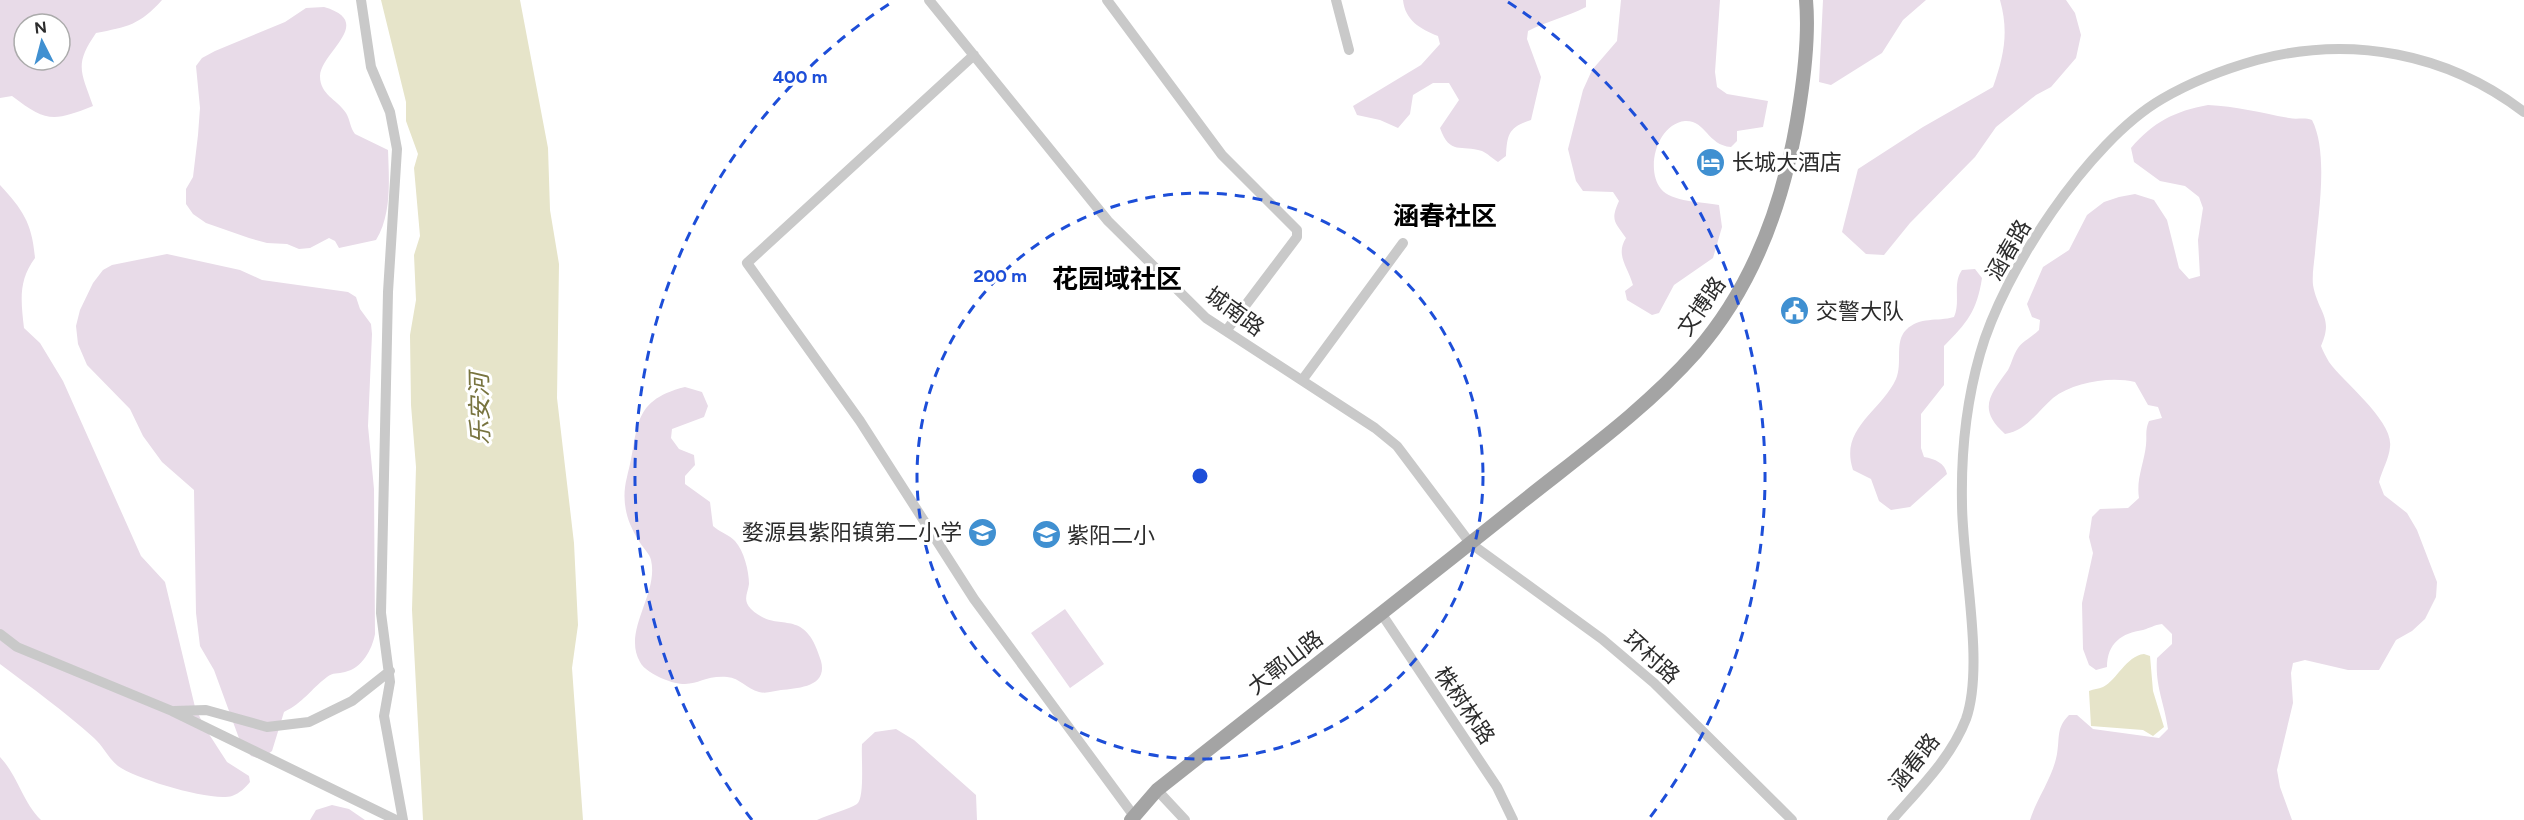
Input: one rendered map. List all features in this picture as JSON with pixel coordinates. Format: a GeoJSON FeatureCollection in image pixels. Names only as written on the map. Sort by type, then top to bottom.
{"type":"FeatureCollection","features":[{"type":"Feature","properties":{"kind":"main road","name":"文博路"},"geometry":{"type":"LineString","coordinates":[[1470,543],[1650,396],[1696,351],[1735,298],[1760,249],[1787,173],[1803,82],[1806,0]]}},
{"type":"Feature","properties":{"kind":"main road","name":"大鄣山路"},"geometry":{"type":"LineString","coordinates":[[1133,818],[1156,790],[1470,543]]}},
{"type":"Feature","properties":{"kind":"street"},"geometry":{"type":"LineString","coordinates":[[361,0],[371,67],[390,112],[398,149],[388,292],[381,613],[390,671],[390,688],[384,717],[403,820]]}},
{"type":"Feature","properties":{"kind":"street","name":"城南路"},"geometry":{"type":"LineString","coordinates":[[929,0],[1108,221],[1206,318],[1303,379],[1375,428],[1397,446],[1470,543]]}},
{"type":"Feature","properties":{"kind":"street"},"geometry":{"type":"LineString","coordinates":[[1107,0],[1222,155],[1297,230],[1297,237],[1226,331]]}},
{"type":"Feature","properties":{"kind":"street"},"geometry":{"type":"LineString","coordinates":[[1336,0],[1349,50]]}},
{"type":"Feature","properties":{"kind":"street","name":"涵春路"},"geometry":{"type":"LineString","coordinates":[[1892,820],[1946,758],[1967,717],[1971,696],[1972,649],[1962,505],[1964,428],[1980,354],[1997,309],[2027,253],[2056,207],[2095,157],[2135,119],[2161,99],[2241,64],[2314,49],[2366,51],[2416,58],[2444,65],[2483,85],[2524,112]]}},
{"type":"Feature","properties":{"kind":"street"},"geometry":{"type":"LineString","coordinates":[[974,55],[747,263],[860,421],[974,599],[1133,818]]}},
{"type":"Feature","properties":{"kind":"street"},"geometry":{"type":"LineString","coordinates":[[1303,379],[1403,243]]}},
{"type":"Feature","properties":{"kind":"street","name":"环村路"},"geometry":{"type":"LineString","coordinates":[[1470,543],[1602,639],[1654,683],[1792,820]]}},
{"type":"Feature","properties":{"kind":"street","name":"株树林路"},"geometry":{"type":"LineString","coordinates":[[1381,613],[1497,787],[1513,820]]}},
{"type":"Feature","properties":{"kind":"street"},"geometry":{"type":"LineString","coordinates":[[0,634],[17,647],[172,711],[396,820]]}},
{"type":"Feature","properties":{"kind":"street"},"geometry":{"type":"LineString","coordinates":[[172,711],[206,710],[267,727],[309,722],[352,701],[390,671]]}},
{"type":"Feature","properties":{"kind":"street"},"geometry":{"type":"LineString","coordinates":[[1156,790],[1185,820]]}},
{"type":"Feature","properties":{"kind":"shaded area"},"geometry":{"type":"Polygon","coordinates":[[[0,0],[162,0],[147,15],[132,24],[96,33],[82,61],[83,76],[93,106],[68,115],[50,117],[33,111],[12,96],[0,98],[0,0]]]}},
{"type":"Feature","properties":{"kind":"shaded area"},"geometry":{"type":"Polygon","coordinates":[[[1403,0],[1586,0],[1586,7],[1528,31],[1527,39],[1541,77],[1531,120],[1518,125],[1511,132],[1507,142],[1506,156],[1498,162],[1482,151],[1452,146],[1444,137],[1440,128],[1459,100],[1449,83],[1433,83],[1413,95],[1410,114],[1398,128],[1380,120],[1357,115],[1353,106],[1421,65],[1440,44],[1438,36],[1414,23],[1404,7],[1403,0]]]}},
{"type":"Feature","properties":{"kind":"shaded area"},"geometry":{"type":"Polygon","coordinates":[[[1621,0],[1720,0],[1715,72],[1717,87],[1727,94],[1768,101],[1763,127],[1737,131],[1737,141],[1731,147],[1711,138],[1698,124],[1685,121],[1667,130],[1661,139],[1656,149],[1654,170],[1661,189],[1672,197],[1719,205],[1722,227],[1713,258],[1674,285],[1659,313],[1652,315],[1627,300],[1625,291],[1633,285],[1622,256],[1626,238],[1614,217],[1619,201],[1613,192],[1583,191],[1576,181],[1568,149],[1583,90],[1592,70],[1617,41],[1621,0]]]}},
{"type":"Feature","properties":{"kind":"shaded area"},"geometry":{"type":"Polygon","coordinates":[[[1823,0],[1926,0],[1903,20],[1882,53],[1831,85],[1819,82],[1823,0]]]}},
{"type":"Feature","properties":{"kind":"shaded area"},"geometry":{"type":"Polygon","coordinates":[[[2000,0],[2066,0],[2075,13],[2081,35],[2076,58],[2051,87],[2036,95],[1996,127],[1975,157],[1910,223],[1884,255],[1866,254],[1842,232],[1858,169],[1923,127],[1993,87],[2000,65],[2005,33],[2000,0]]]}},
{"type":"Feature","properties":{"kind":"shaded area"},"geometry":{"type":"Polygon","coordinates":[[[324,7],[339,13],[345,21],[346,29],[323,67],[320,76],[323,88],[346,113],[355,134],[388,150],[387,208],[376,240],[339,248],[335,241],[329,238],[310,248],[299,249],[287,244],[267,243],[249,238],[206,223],[193,214],[186,204],[186,189],[193,177],[200,108],[196,66],[202,58],[215,51],[285,22],[306,8],[324,7]]]}},
{"type":"Feature","properties":{"kind":"shaded area"},"geometry":{"type":"Polygon","coordinates":[[[2208,105],[2239,108],[2292,119],[2312,120],[2317,134],[2321,167],[2313,285],[2326,321],[2325,336],[2321,346],[2329,362],[2366,402],[2384,426],[2390,447],[2379,482],[2384,495],[2407,513],[2417,530],[2437,582],[2436,597],[2425,619],[2412,631],[2396,640],[2379,670],[2348,670],[2305,660],[2293,663],[2291,673],[2293,703],[2277,770],[2280,787],[2292,820],[2030,820],[2052,771],[2060,729],[2069,715],[2077,715],[2093,729],[2159,738],[2168,729],[2159,686],[2157,658],[2172,644],[2172,634],[2162,624],[2122,637],[2110,652],[2107,667],[2096,670],[2089,665],[2083,649],[2082,603],[2093,553],[2089,537],[2092,517],[2100,509],[2128,508],[2139,498],[2148,424],[2149,421],[2162,418],[2158,407],[2148,405],[2135,382],[2125,380],[2104,380],[2081,384],[2061,392],[2025,425],[2005,434],[1991,417],[1989,402],[2018,348],[2039,330],[2040,320],[2032,317],[2027,304],[2043,267],[2069,250],[2087,215],[2104,202],[2135,194],[2154,200],[2167,220],[2179,268],[2189,279],[2200,276],[2198,240],[2203,208],[2199,197],[2185,186],[2160,181],[2134,162],[2131,148],[2148,131],[2165,119],[2208,105]]]}},
{"type":"Feature","properties":{"kind":"shaded area"},"geometry":{"type":"Polygon","coordinates":[[[0,185],[25,218],[34,246],[35,258],[23,283],[24,328],[40,343],[63,381],[141,556],[165,582],[195,707],[205,728],[227,762],[249,776],[250,782],[232,796],[191,793],[156,783],[118,766],[83,728],[0,664],[0,185]]]}},
{"type":"Feature","properties":{"kind":"shaded area"},"geometry":{"type":"Polygon","coordinates":[[[167,254],[240,270],[262,280],[348,292],[356,297],[360,309],[371,324],[368,426],[374,489],[374,640],[365,658],[356,667],[329,675],[297,704],[284,712],[272,751],[261,759],[251,756],[240,741],[214,670],[200,646],[196,613],[194,490],[162,462],[143,436],[130,409],[87,365],[78,344],[76,326],[80,310],[93,283],[103,270],[112,265],[167,254]]]}},
{"type":"Feature","properties":{"kind":"shaded area"},"geometry":{"type":"Polygon","coordinates":[[[1975,269],[1982,278],[1974,308],[1965,323],[1944,346],[1944,385],[1921,414],[1921,448],[1924,457],[1939,462],[1947,474],[1910,507],[1891,510],[1879,501],[1871,479],[1853,470],[1850,455],[1856,431],[1896,379],[1902,335],[1917,323],[1954,317],[1959,275],[1962,270],[1975,269]]]}},
{"type":"Feature","properties":{"kind":"shaded area"},"geometry":{"type":"Polygon","coordinates":[[[685,387],[702,392],[708,406],[704,417],[672,429],[671,438],[679,449],[694,455],[695,465],[685,476],[685,484],[710,502],[713,526],[733,539],[741,550],[748,573],[749,584],[746,600],[748,606],[761,617],[799,626],[807,632],[814,643],[822,670],[816,681],[803,687],[764,693],[727,677],[682,684],[658,677],[640,662],[635,638],[652,573],[650,558],[628,518],[625,486],[636,432],[645,410],[667,393],[685,387]]]}},
{"type":"Feature","properties":{"kind":"shaded area"},"geometry":{"type":"Polygon","coordinates":[[[1065,609],[1104,664],[1070,688],[1031,633],[1065,609]]]}},
{"type":"Feature","properties":{"kind":"shaded area"},"geometry":{"type":"Polygon","coordinates":[[[896,729],[914,740],[976,795],[977,820],[817,820],[857,804],[862,786],[862,744],[875,732],[896,729]]]}},
{"type":"Feature","properties":{"kind":"shaded area"},"geometry":{"type":"Polygon","coordinates":[[[0,757],[29,805],[41,820],[0,820],[0,757]]]}},
{"type":"Feature","properties":{"kind":"shaded area"},"geometry":{"type":"Polygon","coordinates":[[[332,805],[349,809],[365,820],[310,820],[316,810],[332,805]]]}},
{"type":"Feature","properties":{"kind":"water","name":"乐安河"},"geometry":{"type":"Polygon","coordinates":[[[381,0],[520,0],[548,148],[550,210],[559,264],[557,398],[574,543],[578,625],[572,668],[583,820],[423,820],[412,610],[416,467],[411,405],[410,335],[416,300],[414,255],[420,236],[414,168],[418,154],[406,121],[406,102],[381,0]]]}},
{"type":"Feature","properties":{"kind":"water"},"geometry":{"type":"Polygon","coordinates":[[[2144,654],[2150,656],[2153,691],[2164,727],[2153,736],[2143,730],[2091,726],[2089,691],[2108,684],[2127,663],[2144,654]]]}},
{"type":"Feature","properties":{"kind":"place","name":"长城大酒店"},"geometry":{"type":"Point","coordinates":[1711,162]}},
{"type":"Feature","properties":{"kind":"place","name":"交警大队"},"geometry":{"type":"Point","coordinates":[1795,311]}},
{"type":"Feature","properties":{"kind":"place","name":"婺源县紫阳镇第二小学"},"geometry":{"type":"Point","coordinates":[983,532]}},
{"type":"Feature","properties":{"kind":"place","name":"紫阳二小"},"geometry":{"type":"Point","coordinates":[1046,535]}},
{"type":"Feature","properties":{"kind":"district","name":"涵春社区"},"geometry":{"type":"Point","coordinates":[1445,216]}},
{"type":"Feature","properties":{"kind":"district","name":"花园域社区"},"geometry":{"type":"Point","coordinates":[1117,279]}}]}
